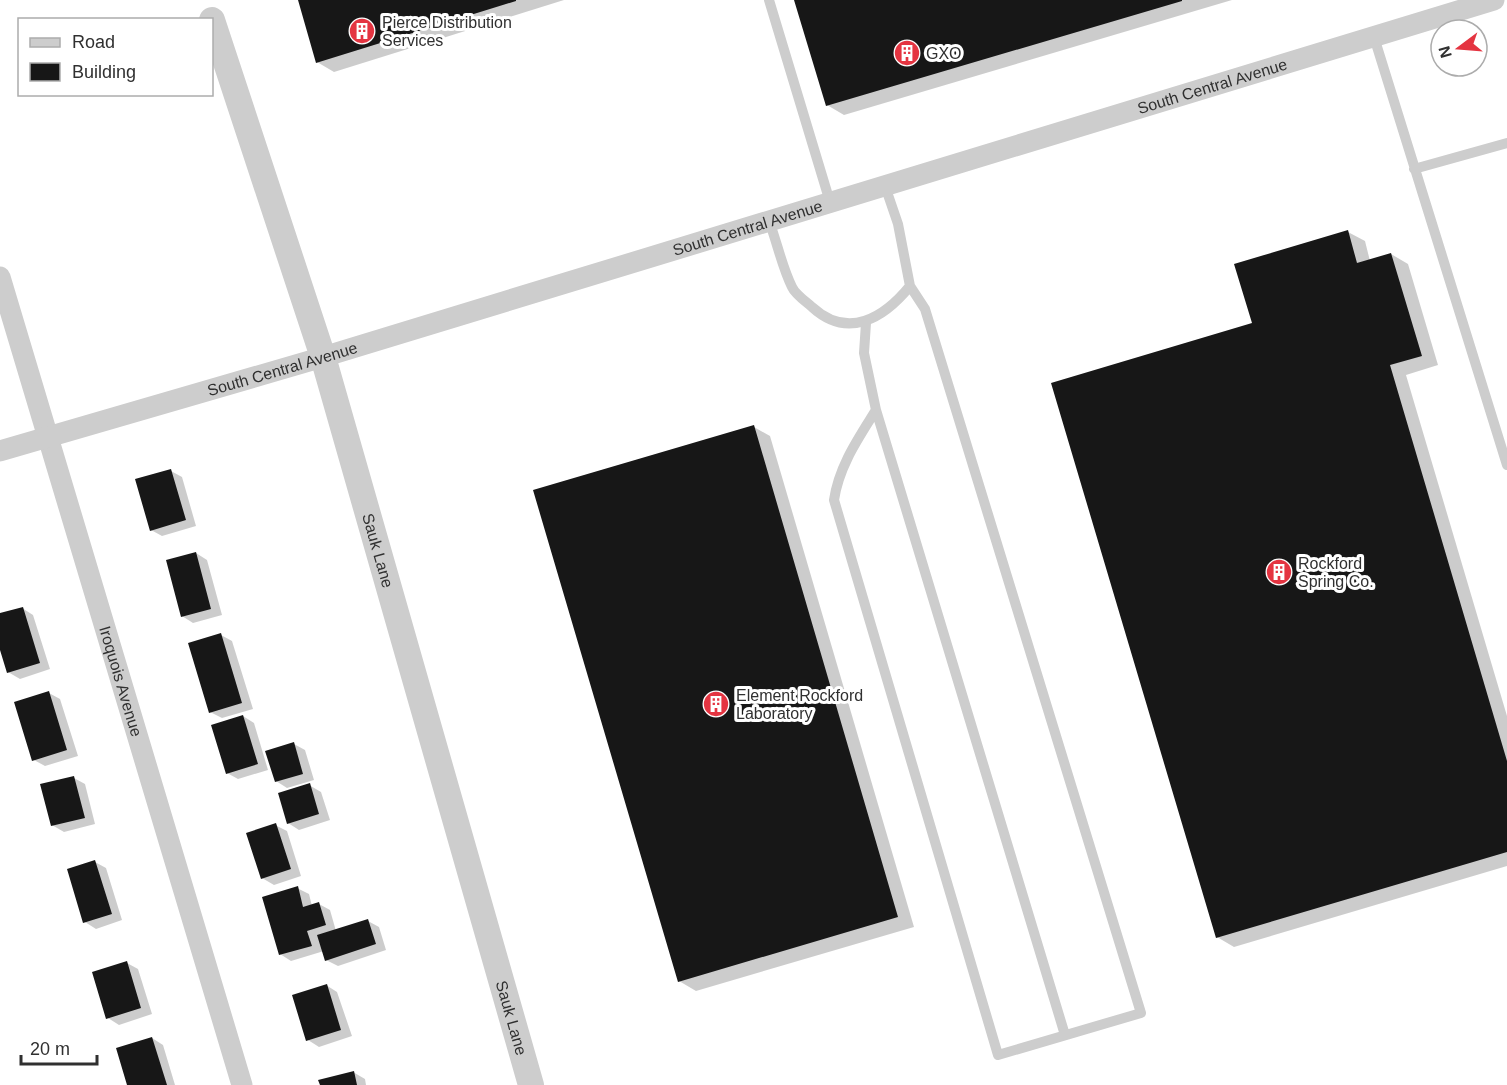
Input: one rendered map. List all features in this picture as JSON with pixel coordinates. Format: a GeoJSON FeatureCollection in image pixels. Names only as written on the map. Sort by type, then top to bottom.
{"type":"FeatureCollection","features":[{"type":"Feature","properties":{"kind":"street","name":"Sauk Lane"},"geometry":{"type":"LineString","coordinates":[[205,0],[210,18]]}},
{"type":"Feature","properties":{"kind":"street","name":"South Central Avenue"},"geometry":{"type":"LineString","coordinates":[[0,451],[323,357],[1494,0]]}},
{"type":"Feature","properties":{"kind":"street","name":"Sauk Lane"},"geometry":{"type":"LineString","coordinates":[[213,26],[323,357],[531,1085]]}},
{"type":"Feature","properties":{"kind":"street","name":"Iroquois Avenue"},"geometry":{"type":"LineString","coordinates":[[0,277],[46,438],[242,1085]]}},
{"type":"Feature","properties":{"kind":"lane"},"geometry":{"type":"LineString","coordinates":[[770,0],[830,202]]}},
{"type":"Feature","properties":{"kind":"lane"},"geometry":{"type":"LineString","coordinates":[[1374,36],[1414,169],[1503,440],[1507,465]]}},
{"type":"Feature","properties":{"kind":"lane"},"geometry":{"type":"LineString","coordinates":[[1414,169],[1507,142]]}},
{"type":"Feature","properties":{"kind":"lane"},"geometry":{"type":"LineString","coordinates":[[876,410],[849,451],[837,483],[834,500],[998,1055],[1141,1013],[925,309],[910,286],[898,224],[885,186]]}},
{"type":"Feature","properties":{"kind":"lane"},"geometry":{"type":"LineString","coordinates":[[768,221],[792,289],[819,314],[843,322],[866,323],[895,304],[910,286]]}},
{"type":"Feature","properties":{"kind":"lane"},"geometry":{"type":"LineString","coordinates":[[866,323],[864,353],[876,410],[1065,1035]]}},
{"type":"Feature","properties":{"kind":"building","name":"Pierce Distribution Services"},"geometry":{"type":"Polygon","coordinates":[[[298,0],[516,0],[516,1],[316,63],[298,0]]]}},
{"type":"Feature","properties":{"kind":"building","name":"GXO"},"geometry":{"type":"Polygon","coordinates":[[[794,0],[1182,0],[1182,1],[826,106],[794,0]]]}},
{"type":"Feature","properties":{"kind":"building","name":"Rockford Spring Co."},"geometry":{"type":"Polygon","coordinates":[[[1348,230],[1357,263],[1391,253],[1422,356],[1390,365],[1507,761],[1507,852],[1216,938],[1051,383],[1252,323],[1234,264],[1348,230]]]}},
{"type":"Feature","properties":{"kind":"building","name":"Element Rockford Laboratory"},"geometry":{"type":"Polygon","coordinates":[[[754,425],[898,917],[678,982],[533,490],[754,425]]]}},
{"type":"Feature","properties":{"kind":"building"},"geometry":{"type":"Polygon","coordinates":[[[171,469],[186,520],[150,531],[135,479],[171,469]]]}},
{"type":"Feature","properties":{"kind":"building"},"geometry":{"type":"Polygon","coordinates":[[[196,552],[211,609],[181,617],[166,560],[196,552]]]}},
{"type":"Feature","properties":{"kind":"building"},"geometry":{"type":"Polygon","coordinates":[[[23,607],[40,663],[7,673],[0,650],[0,613],[23,607]]]}},
{"type":"Feature","properties":{"kind":"building"},"geometry":{"type":"Polygon","coordinates":[[[221,633],[242,703],[209,713],[188,643],[221,633]]]}},
{"type":"Feature","properties":{"kind":"building"},"geometry":{"type":"Polygon","coordinates":[[[49,691],[67,750],[32,761],[14,702],[49,691]]]}},
{"type":"Feature","properties":{"kind":"building"},"geometry":{"type":"Polygon","coordinates":[[[243,715],[258,764],[226,774],[211,725],[243,715]]]}},
{"type":"Feature","properties":{"kind":"building"},"geometry":{"type":"Polygon","coordinates":[[[294,742],[303,774],[275,782],[265,751],[294,742]]]}},
{"type":"Feature","properties":{"kind":"building"},"geometry":{"type":"Polygon","coordinates":[[[74,776],[85,818],[51,826],[40,784],[74,776]]]}},
{"type":"Feature","properties":{"kind":"building"},"geometry":{"type":"Polygon","coordinates":[[[310,783],[319,814],[287,824],[278,793],[310,783]]]}},
{"type":"Feature","properties":{"kind":"building"},"geometry":{"type":"Polygon","coordinates":[[[276,823],[291,869],[261,879],[246,833],[276,823]]]}},
{"type":"Feature","properties":{"kind":"building"},"geometry":{"type":"Polygon","coordinates":[[[95,860],[112,914],[83,923],[67,869],[95,860]]]}},
{"type":"Feature","properties":{"kind":"building"},"geometry":{"type":"Polygon","coordinates":[[[298,886],[303,907],[319,902],[326,925],[307,931],[312,946],[279,955],[262,897],[298,886]]]}},
{"type":"Feature","properties":{"kind":"building"},"geometry":{"type":"Polygon","coordinates":[[[368,919],[376,944],[325,961],[317,935],[368,919]]]}},
{"type":"Feature","properties":{"kind":"building"},"geometry":{"type":"Polygon","coordinates":[[[127,961],[141,1008],[106,1019],[92,972],[127,961]]]}},
{"type":"Feature","properties":{"kind":"building"},"geometry":{"type":"Polygon","coordinates":[[[327,984],[341,1030],[306,1041],[292,995],[327,984]]]}},
{"type":"Feature","properties":{"kind":"building"},"geometry":{"type":"Polygon","coordinates":[[[152,1037],[167,1085],[127,1085],[116,1048],[152,1037]]]}},
{"type":"Feature","properties":{"kind":"building"},"geometry":{"type":"Polygon","coordinates":[[[354,1071],[357,1085],[320,1085],[318,1080],[354,1071]]]}},
{"type":"Feature","properties":{"kind":"place","name":"Pierce Distribution Services"},"geometry":{"type":"Point","coordinates":[362,31]}},
{"type":"Feature","properties":{"kind":"place","name":"GXO"},"geometry":{"type":"Point","coordinates":[907,53]}},
{"type":"Feature","properties":{"kind":"place","name":"Rockford Spring Co."},"geometry":{"type":"Point","coordinates":[1279,572]}},
{"type":"Feature","properties":{"kind":"place","name":"Element Rockford Laboratory"},"geometry":{"type":"Point","coordinates":[716,704]}}]}
